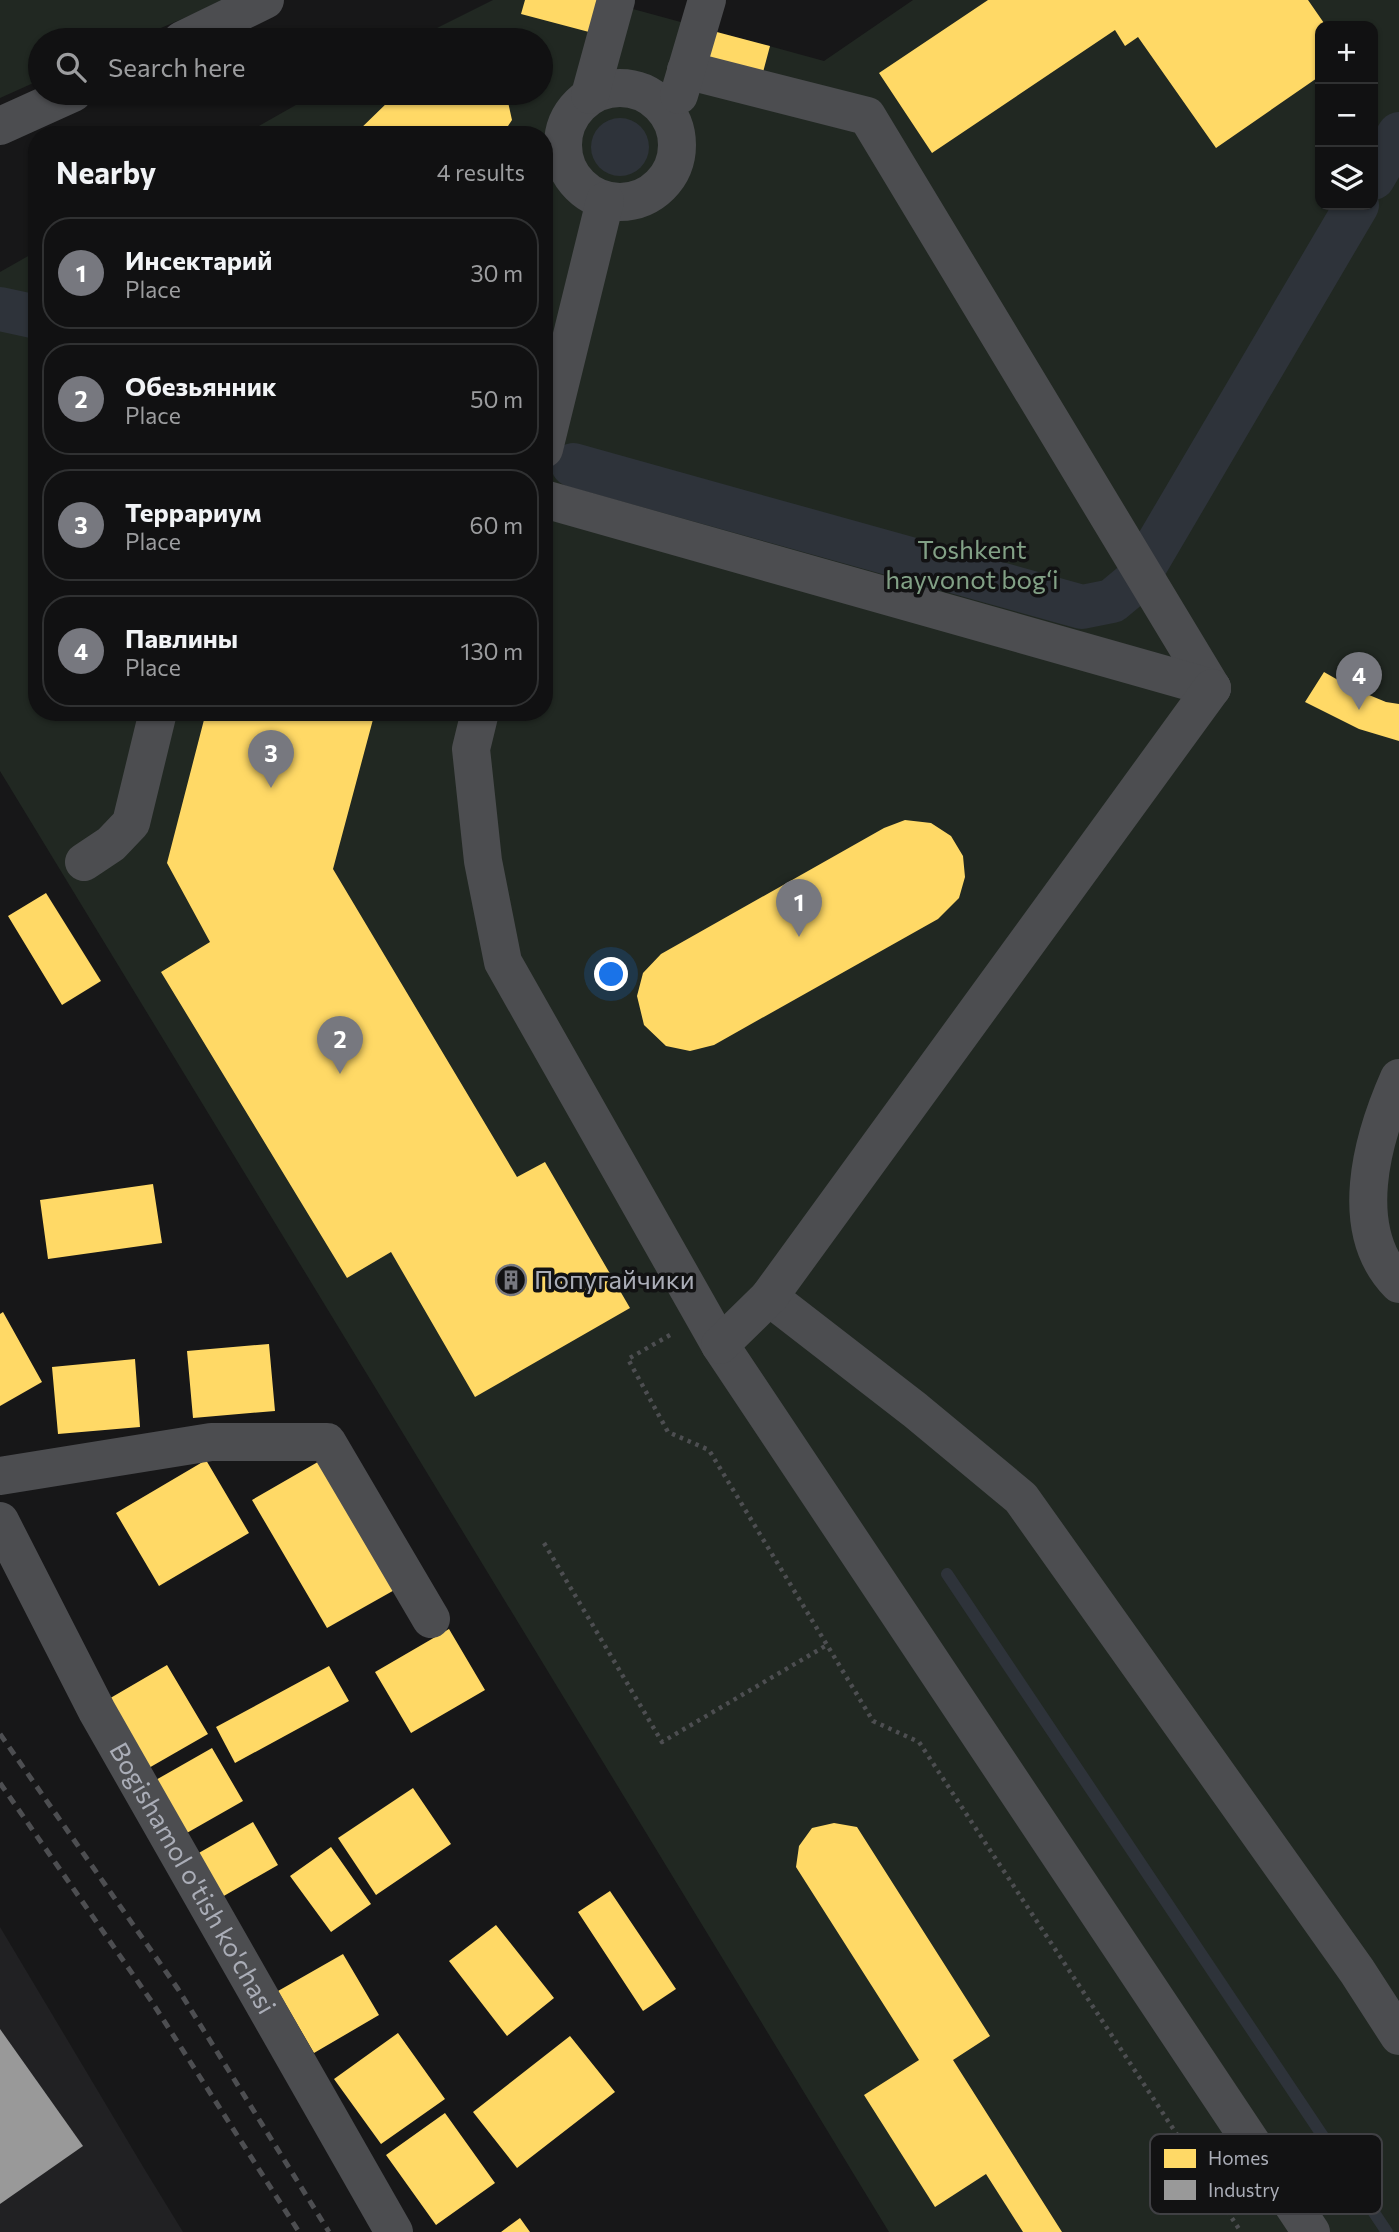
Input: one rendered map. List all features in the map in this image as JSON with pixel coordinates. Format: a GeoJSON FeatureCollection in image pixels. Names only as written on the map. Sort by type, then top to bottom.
{"type":"FeatureCollection","features":[{"type":"Feature","properties":{"kind":"street"},"geometry":{"type":"LineString","coordinates":[[207,28],[265,0]]}},
{"type":"Feature","properties":{"kind":"street"},"geometry":{"type":"LineString","coordinates":[[590,95],[616,0]]}},
{"type":"Feature","properties":{"kind":"street"},"geometry":{"type":"LineString","coordinates":[[672,121],[707,0]]}},
{"type":"Feature","properties":{"kind":"street"},"geometry":{"type":"LineString","coordinates":[[687,70],[867,116],[1212,688]]}},
{"type":"Feature","properties":{"kind":"street"},"geometry":{"type":"LineString","coordinates":[[608,88],[628,88],[646,94],[661,105],[672,121],[677,139],[676,157],[670,175],[657,189],[642,199],[623,203],[605,201],[587,194],[573,180],[553,144],[576,108],[590,95],[608,88]]}},
{"type":"Feature","properties":{"kind":"street"},"geometry":{"type":"LineString","coordinates":[[0,126],[46,105]]}},
{"type":"Feature","properties":{"kind":"street"},"geometry":{"type":"LineString","coordinates":[[553,412],[605,201]]}},
{"type":"Feature","properties":{"kind":"street"},"geometry":{"type":"LineString","coordinates":[[553,502],[1212,688]]}},
{"type":"Feature","properties":{"kind":"street"},"geometry":{"type":"LineString","coordinates":[[720,1345],[769,1297],[1212,688]]}},
{"type":"Feature","properties":{"kind":"street"},"geometry":{"type":"LineString","coordinates":[[85,862],[111,844],[131,823],[156,721]]}},
{"type":"Feature","properties":{"kind":"street"},"geometry":{"type":"LineString","coordinates":[[478,721],[471,749],[483,861],[503,962],[720,1345],[1246,2134]]}},
{"type":"Feature","properties":{"kind":"street"},"geometry":{"type":"LineString","coordinates":[[1399,1078],[1377,1139],[1370,1174],[1368,1209],[1374,1243],[1386,1270],[1399,1284]]}},
{"type":"Feature","properties":{"kind":"street"},"geometry":{"type":"LineString","coordinates":[[769,1297],[915,1410],[1021,1498],[1357,1971],[1399,2036]]}},
{"type":"Feature","properties":{"kind":"street"},"geometry":{"type":"LineString","coordinates":[[0,1476],[211,1442],[327,1442],[431,1619]]}},
{"type":"Feature","properties":{"kind":"street","name":"Bogishamol o'tish ko'chasi"},"geometry":{"type":"LineString","coordinates":[[0,1521],[97,1711],[394,2232]]}},
{"type":"Feature","properties":{"kind":"street"},"geometry":{"type":"LineString","coordinates":[[1299,2214],[1311,2232]]}},
{"type":"Feature","properties":{"kind":"path"},"geometry":{"type":"LineString","coordinates":[[628,1359],[668,1432],[709,1450],[873,1721],[919,1742],[1177,2134]]}},
{"type":"Feature","properties":{"kind":"path"},"geometry":{"type":"LineString","coordinates":[[544,1543],[662,1742],[827,1645]]}},
{"type":"Feature","properties":{"kind":"path"},"geometry":{"type":"LineString","coordinates":[[1229,2214],[1241,2232]]}},
{"type":"Feature","properties":{"kind":"shaded area"},"geometry":{"type":"Polygon","coordinates":[[[614,118],[626,118],[641,126],[649,141],[649,153],[641,168],[626,176],[614,176],[599,168],[591,153],[591,141],[599,126],[614,118]]]}},
{"type":"Feature","properties":{"kind":"shaded area"},"geometry":{"type":"Polygon","coordinates":[[[0,1927],[145,2170],[183,2232],[0,2232],[0,1927]]]}},
{"type":"Feature","properties":{"kind":"green space"},"geometry":{"type":"Polygon","coordinates":[[[0,0],[226,0],[161,28],[28,28],[28,85],[0,98],[0,0]]]}},
{"type":"Feature","properties":{"kind":"green space","name":"Toshkent hayvonot bogʻi"},"geometry":{"type":"Polygon","coordinates":[[[493,0],[600,0],[824,61],[913,0],[1399,0],[1399,2232],[889,2232],[0,771],[0,272],[28,256],[28,721],[553,721],[553,126],[259,126],[296,105],[553,105],[553,28],[437,28],[493,0]]]}},
{"type":"Feature","properties":{"kind":"building: Homes"},"geometry":{"type":"Polygon","coordinates":[[[525,0],[598,0],[589,32],[521,14],[525,0]]]}},
{"type":"Feature","properties":{"kind":"building: Homes"},"geometry":{"type":"Polygon","coordinates":[[[988,0],[1308,0],[1323,21],[1315,21],[1315,79],[1216,148],[1138,37],[1125,46],[1115,30],[932,153],[879,73],[988,0]]]}},
{"type":"Feature","properties":{"kind":"building: Homes"},"geometry":{"type":"Polygon","coordinates":[[[713,31],[770,46],[762,76],[705,62],[713,31]]]}},
{"type":"Feature","properties":{"kind":"building: Homes"},"geometry":{"type":"Polygon","coordinates":[[[385,105],[509,105],[512,120],[508,126],[363,126],[385,105]]]}},
{"type":"Feature","properties":{"kind":"building: Homes"},"geometry":{"type":"Polygon","coordinates":[[[1324,672],[1352,688],[1386,702],[1399,704],[1399,741],[1359,729],[1305,702],[1324,672]]]}},
{"type":"Feature","properties":{"kind":"building: Homes"},"geometry":{"type":"Polygon","coordinates":[[[204,721],[373,721],[333,869],[517,1177],[545,1162],[630,1308],[475,1397],[391,1252],[347,1278],[161,972],[210,942],[167,863],[204,721]]]}},
{"type":"Feature","properties":{"kind":"building: Homes"},"geometry":{"type":"Polygon","coordinates":[[[905,820],[931,823],[951,836],[963,856],[965,877],[959,898],[938,919],[714,1045],[690,1051],[666,1046],[644,1025],[637,996],[643,973],[661,954],[884,828],[905,820]]]}},
{"type":"Feature","properties":{"kind":"building: Homes"},"geometry":{"type":"Polygon","coordinates":[[[46,893],[101,981],[62,1005],[8,916],[46,893]]]}},
{"type":"Feature","properties":{"kind":"building: Homes"},"geometry":{"type":"Polygon","coordinates":[[[153,1184],[162,1243],[48,1259],[40,1200],[153,1184]]]}},
{"type":"Feature","properties":{"kind":"building: Homes"},"geometry":{"type":"Polygon","coordinates":[[[3,1312],[42,1382],[0,1406],[0,1314],[3,1312]]]}},
{"type":"Feature","properties":{"kind":"building: Homes"},"geometry":{"type":"Polygon","coordinates":[[[269,1344],[275,1411],[193,1418],[187,1351],[269,1344]]]}},
{"type":"Feature","properties":{"kind":"building: Homes"},"geometry":{"type":"Polygon","coordinates":[[[135,1359],[140,1427],[58,1434],[52,1367],[135,1359]]]}},
{"type":"Feature","properties":{"kind":"building: Homes"},"geometry":{"type":"Polygon","coordinates":[[[323,1459],[398,1588],[327,1628],[252,1500],[323,1459]]]}},
{"type":"Feature","properties":{"kind":"building: Homes"},"geometry":{"type":"Polygon","coordinates":[[[206,1460],[249,1533],[159,1586],[116,1513],[206,1460]]]}},
{"type":"Feature","properties":{"kind":"building: Homes"},"geometry":{"type":"Polygon","coordinates":[[[449,1629],[485,1690],[411,1733],[375,1672],[449,1629]]]}},
{"type":"Feature","properties":{"kind":"building: Homes"},"geometry":{"type":"Polygon","coordinates":[[[167,1665],[208,1734],[147,1769],[107,1700],[167,1665]]]}},
{"type":"Feature","properties":{"kind":"building: Homes"},"geometry":{"type":"Polygon","coordinates":[[[329,1666],[349,1701],[235,1763],[216,1727],[329,1666]]]}},
{"type":"Feature","properties":{"kind":"building: Homes"},"geometry":{"type":"Polygon","coordinates":[[[212,1748],[243,1801],[185,1834],[154,1781],[212,1748]]]}},
{"type":"Feature","properties":{"kind":"building: Homes"},"geometry":{"type":"Polygon","coordinates":[[[413,1788],[451,1844],[376,1895],[338,1838],[413,1788]]]}},
{"type":"Feature","properties":{"kind":"building: Homes"},"geometry":{"type":"Polygon","coordinates":[[[253,1822],[278,1865],[222,1897],[197,1854],[253,1822]]]}},
{"type":"Feature","properties":{"kind":"building: Homes"},"geometry":{"type":"Polygon","coordinates":[[[834,1823],[857,1827],[990,2036],[953,2060],[1062,2232],[1023,2232],[986,2174],[935,2207],[864,2095],[919,2060],[796,1867],[799,1846],[812,1828],[834,1823]]]}},
{"type":"Feature","properties":{"kind":"building: Homes"},"geometry":{"type":"Polygon","coordinates":[[[331,1847],[371,1904],[331,1932],[290,1876],[331,1847]]]}},
{"type":"Feature","properties":{"kind":"building: Homes"},"geometry":{"type":"Polygon","coordinates":[[[610,1891],[676,1989],[643,2011],[578,1912],[610,1891]]]}},
{"type":"Feature","properties":{"kind":"building: Homes"},"geometry":{"type":"Polygon","coordinates":[[[496,1925],[554,1998],[507,2036],[449,1961],[496,1925]]]}},
{"type":"Feature","properties":{"kind":"building: Homes"},"geometry":{"type":"Polygon","coordinates":[[[343,1954],[379,2015],[314,2053],[278,1991],[343,1954]]]}},
{"type":"Feature","properties":{"kind":"building: Homes"},"geometry":{"type":"Polygon","coordinates":[[[398,2033],[445,2099],[381,2144],[334,2079],[398,2033]]]}},
{"type":"Feature","properties":{"kind":"building: Homes"},"geometry":{"type":"Polygon","coordinates":[[[570,2036],[615,2092],[517,2168],[473,2112],[570,2036]]]}},
{"type":"Feature","properties":{"kind":"building: Homes"},"geometry":{"type":"Polygon","coordinates":[[[445,2113],[495,2183],[436,2225],[386,2155],[445,2113]]]}},
{"type":"Feature","properties":{"kind":"building: Homes"},"geometry":{"type":"Polygon","coordinates":[[[520,2218],[530,2232],[501,2232],[520,2218]]]}},
{"type":"Feature","properties":{"kind":"building: Industry"},"geometry":{"type":"Polygon","coordinates":[[[0,2029],[83,2146],[0,2204],[0,2029]]]}},
{"type":"Feature","properties":{"kind":"waterway"},"geometry":{"type":"LineString","coordinates":[[1378,170],[1399,134]]}},
{"type":"Feature","properties":{"kind":"waterway"},"geometry":{"type":"LineString","coordinates":[[573,465],[1082,607],[1112,601],[1136,581],[1354,210]]}},
{"type":"Feature","properties":{"kind":"waterway"},"geometry":{"type":"LineString","coordinates":[[0,309],[28,315]]}},
{"type":"Feature","properties":{"kind":"waterway"},"geometry":{"type":"LineString","coordinates":[[947,1574],[1321,2134]]}},
{"type":"Feature","properties":{"kind":"waterway"},"geometry":{"type":"LineString","coordinates":[[1375,2214],[1387,2232]]}},
{"type":"Feature","properties":{"kind":"railway"},"geometry":{"type":"LineString","coordinates":[[0,1734],[178,1989],[329,2232]]}},
{"type":"Feature","properties":{"kind":"railway"},"geometry":{"type":"LineString","coordinates":[[0,1783],[152,2002],[299,2232]]}},
{"type":"Feature","properties":{"kind":"place","name":"Павлины"},"geometry":{"type":"Point","coordinates":[1359,710]}},
{"type":"Feature","properties":{"kind":"place","name":"Террариум"},"geometry":{"type":"Point","coordinates":[271,788]}},
{"type":"Feature","properties":{"kind":"place","name":"Инсектарий"},"geometry":{"type":"Point","coordinates":[799,937]}},
{"type":"Feature","properties":{"kind":"place","name":"Обезьянник"},"geometry":{"type":"Point","coordinates":[340,1074]}},
{"type":"Feature","properties":{"kind":"place","name":"Попугайчики"},"geometry":{"type":"Point","coordinates":[511,1280]}}]}
